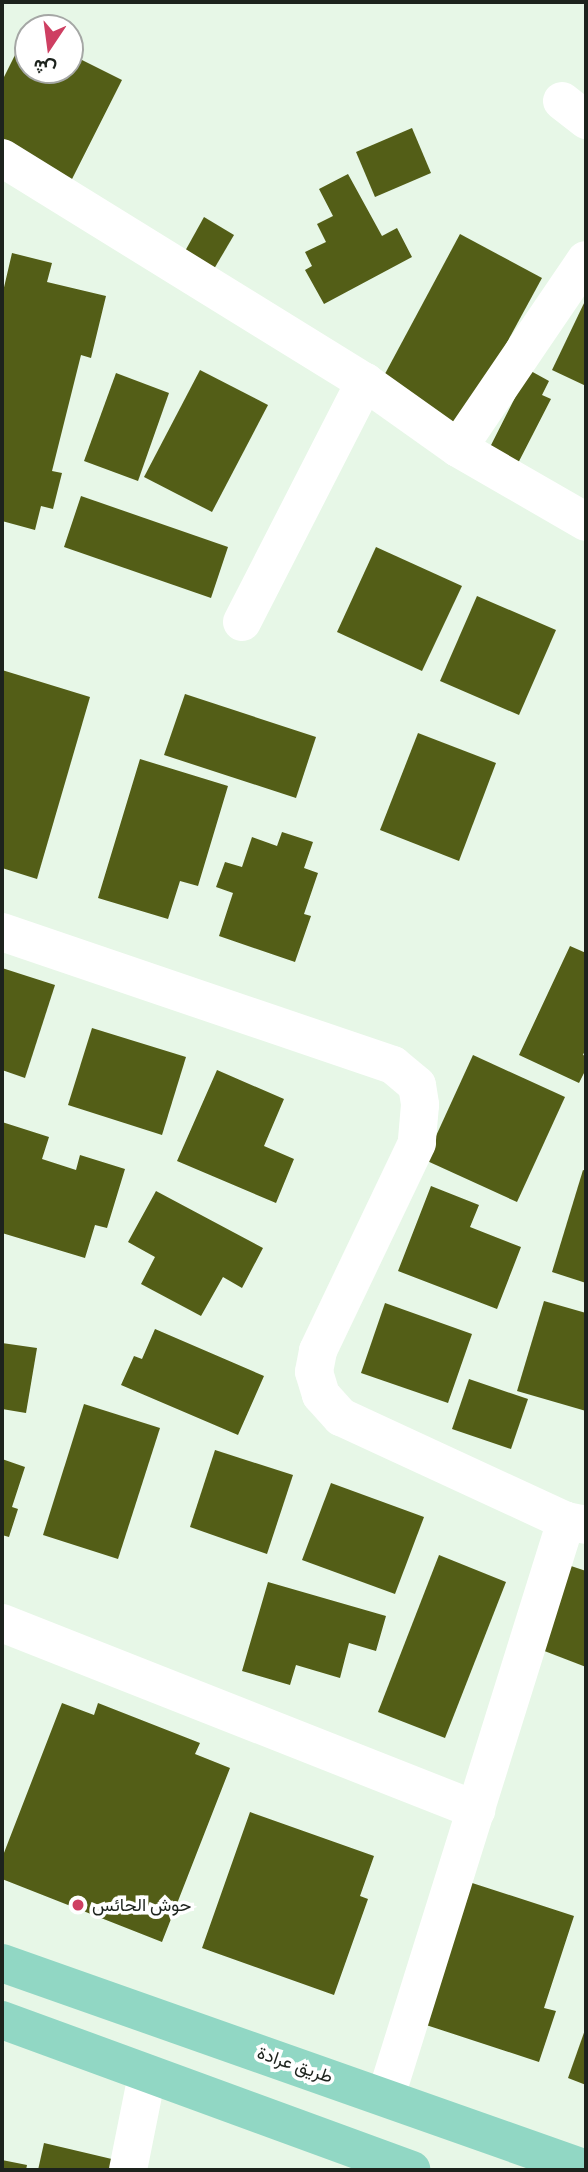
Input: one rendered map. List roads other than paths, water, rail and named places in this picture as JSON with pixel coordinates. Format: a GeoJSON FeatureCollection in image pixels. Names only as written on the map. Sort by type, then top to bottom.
{"type":"FeatureCollection","features":[{"type":"Feature","properties":{"kind":"main road","name":"طريق عرادة"},"geometry":{"type":"LineString","coordinates":[[2,1963],[386,2096],[586,2169]]}},
{"type":"Feature","properties":{"kind":"main road"},"geometry":{"type":"LineString","coordinates":[[2,2020],[147,2076],[411,2170]]}},
{"type":"Feature","properties":{"kind":"street"},"geometry":{"type":"LineString","coordinates":[[2,159],[366,382],[458,449],[586,522]]}},
{"type":"Feature","properties":{"kind":"street"},"geometry":{"type":"LineString","coordinates":[[458,449],[586,260]]}},
{"type":"Feature","properties":{"kind":"street"},"geometry":{"type":"LineString","coordinates":[[242,622],[366,382]]}},
{"type":"Feature","properties":{"kind":"street"},"geometry":{"type":"LineString","coordinates":[[2,932],[393,1065],[417,1085],[420,1105],[417,1143],[318,1352],[314,1371],[321,1395],[341,1417],[576,1523],[476,1810],[386,2096]]}},
{"type":"Feature","properties":{"kind":"street"},"geometry":{"type":"LineString","coordinates":[[2,1623],[476,1810]]}},
{"type":"Feature","properties":{"kind":"street"},"geometry":{"type":"LineString","coordinates":[[128,2170],[147,2076]]}},
{"type":"Feature","properties":{"kind":"place","name":"حوش الحائس"},"geometry":{"type":"Point","coordinates":[78,1905]}}]}
